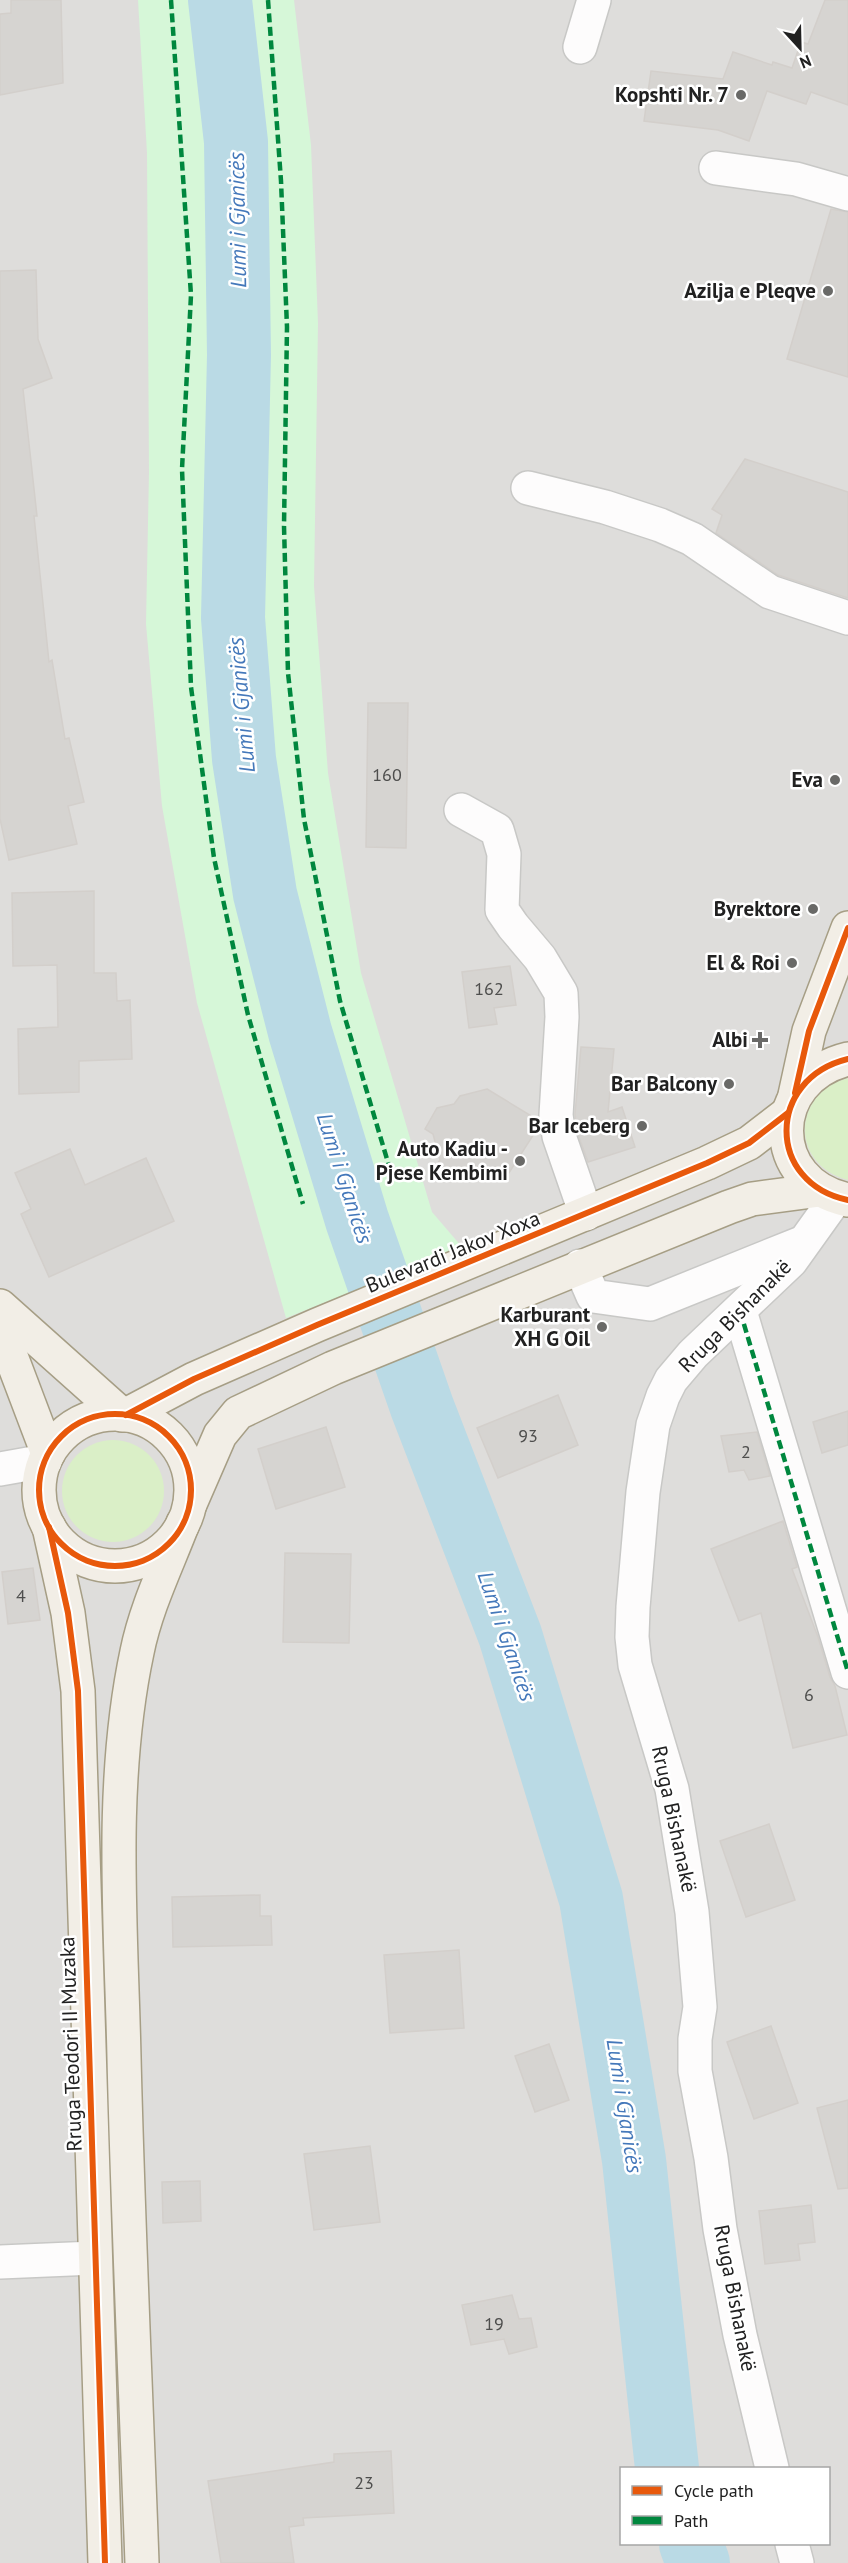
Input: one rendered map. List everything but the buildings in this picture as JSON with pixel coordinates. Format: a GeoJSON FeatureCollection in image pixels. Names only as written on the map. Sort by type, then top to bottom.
{"type":"FeatureCollection","features":[{"type":"Feature","properties":{"kind":"main road"},"geometry":{"type":"LineString","coordinates":[[835,1196],[806,1179],[796,1165],[789,1148],[786,1130],[809,1031],[848,928]]}},
{"type":"Feature","properties":{"kind":"main road","name":"Bulevardi Jakov Xoxa"},"geometry":{"type":"LineString","coordinates":[[124,1415],[194,1379],[707,1163],[749,1143],[791,1105],[804,1083],[816,1071],[831,1063],[848,1059]]}},
{"type":"Feature","properties":{"kind":"main road"},"geometry":{"type":"LineString","coordinates":[[142,2563],[126,2118],[119,1821],[121,1763],[125,1720],[137,1650],[148,1610],[220,1435],[238,1413],[333,1368],[580,1266],[752,1199],[835,1196]]}},
{"type":"Feature","properties":{"kind":"main road"},"geometry":{"type":"LineString","coordinates":[[0,1306],[124,1415]]}},
{"type":"Feature","properties":{"kind":"main road"},"geometry":{"type":"LineString","coordinates":[[0,1327],[47,1458]]}},
{"type":"Feature","properties":{"kind":"main road"},"geometry":{"type":"LineString","coordinates":[[108,1414],[124,1415],[144,1420],[161,1430],[180,1450],[190,1476],[187,1514],[174,1538],[152,1556],[135,1563],[117,1565],[90,1562],[74,1554],[49,1527],[40,1501],[39,1488],[47,1458],[57,1442],[80,1423],[108,1414]]}},
{"type":"Feature","properties":{"kind":"main road","name":"Rruga Teodori II Muzaka"},"geometry":{"type":"LineString","coordinates":[[49,1527],[68,1613],[78,1691],[105,2563]]}},
{"type":"Feature","properties":{"kind":"street"},"geometry":{"type":"LineString","coordinates":[[580,47],[594,0]]}},
{"type":"Feature","properties":{"kind":"street"},"geometry":{"type":"LineString","coordinates":[[716,168],[796,179],[848,194]]}},
{"type":"Feature","properties":{"kind":"street"},"geometry":{"type":"LineString","coordinates":[[528,488],[604,507],[660,525],[692,539],[746,578],[770,592],[848,618]]}},
{"type":"Feature","properties":{"kind":"street"},"geometry":{"type":"LineString","coordinates":[[461,810],[497,830],[504,854],[502,910],[540,958],[561,993],[562,1017],[556,1116],[559,1136],[586,1214]]}},
{"type":"Feature","properties":{"kind":"street","name":"Rruga Bishanakë"},"geometry":{"type":"LineString","coordinates":[[772,2467],[738,2325],[695,2071],[695,2039],[700,2007],[692,1912],[683,1853],[663,1754],[645,1703],[635,1665],[632,1637],[636,1561],[653,1425],[671,1380],[693,1354],[790,1262],[807,1241],[835,1196]]}},
{"type":"Feature","properties":{"kind":"street"},"geometry":{"type":"LineString","coordinates":[[580,1266],[593,1296],[650,1304],[807,1241]]}},
{"type":"Feature","properties":{"kind":"street"},"geometry":{"type":"LineString","coordinates":[[740,1311],[848,1672]]}},
{"type":"Feature","properties":{"kind":"street"},"geometry":{"type":"LineString","coordinates":[[0,1468],[47,1458]]}},
{"type":"Feature","properties":{"kind":"street"},"geometry":{"type":"LineString","coordinates":[[0,2262],[94,2258]]}},
{"type":"Feature","properties":{"kind":"street"},"geometry":{"type":"LineString","coordinates":[[792,2545],[797,2563]]}},
{"type":"Feature","properties":{"kind":"shaded area"},"geometry":{"type":"Polygon","coordinates":[[[0,0],[848,0],[848,2563],[0,2563],[0,0]]]}},
{"type":"Feature","properties":{"kind":"green space"},"geometry":{"type":"Polygon","coordinates":[[[138,0],[294,0],[311,145],[318,323],[314,586],[328,773],[361,973],[432,1212],[462,1247],[286,1318],[197,1003],[162,806],[146,624],[149,472],[147,153],[138,0]]]}},
{"type":"Feature","properties":{"kind":"green space"},"geometry":{"type":"Polygon","coordinates":[[[848,1078],[848,1180],[829,1172],[816,1160],[807,1145],[805,1129],[808,1113],[816,1099],[829,1086],[848,1078]]]}},
{"type":"Feature","properties":{"kind":"green space"},"geometry":{"type":"Polygon","coordinates":[[[113,1440],[142,1448],[156,1462],[164,1491],[156,1520],[142,1534],[113,1542],[84,1534],[70,1520],[62,1491],[70,1462],[84,1448],[113,1440]]]}},
{"type":"Feature","properties":{"kind":"waterway","name":"Lumi i Gjanicës"},"geometry":{"type":"LineString","coordinates":[[220,0],[236,142],[239,355],[233,618],[244,759],[265,894],[300,1032],[357,1220],[422,1407],[510,1635],[591,1899],[634,2160],[667,2467]]}},
{"type":"Feature","properties":{"kind":"waterway","name":"Lumi i Gjanicës"},"geometry":{"type":"LineString","coordinates":[[691,2545],[698,2563]]}},
{"type":"Feature","properties":{"kind":"marked path"},"geometry":{"type":"LineString","coordinates":[[171,0],[191,295],[182,469],[191,687],[214,858],[248,1015],[303,1204]]}},
{"type":"Feature","properties":{"kind":"marked path"},"geometry":{"type":"LineString","coordinates":[[268,0],[281,181],[287,327],[284,526],[288,673],[304,819],[340,1001],[392,1176]]}},
{"type":"Feature","properties":{"kind":"marked path"},"geometry":{"type":"LineString","coordinates":[[740,1311],[848,1672]]}},
{"type":"Feature","properties":{"kind":"cycle path"},"geometry":{"type":"LineString","coordinates":[[795,1093],[809,1031],[848,928]]}},
{"type":"Feature","properties":{"kind":"cycle path"},"geometry":{"type":"LineString","coordinates":[[848,1059],[821,1070],[802,1087],[790,1108],[786,1131],[790,1153],[802,1174],[821,1190],[848,1200]]}},
{"type":"Feature","properties":{"kind":"cycle path"},"geometry":{"type":"LineString","coordinates":[[126,1415],[194,1379],[317,1325],[707,1163],[749,1143],[788,1113]]}},
{"type":"Feature","properties":{"kind":"cycle path"},"geometry":{"type":"LineString","coordinates":[[115,1414],[144,1420],[157,1427],[168,1437],[178,1448],[185,1461],[191,1490],[185,1519],[178,1532],[168,1543],[157,1553],[144,1560],[115,1566],[86,1560],[73,1553],[62,1543],[52,1532],[45,1519],[39,1490],[45,1461],[52,1448],[62,1437],[73,1427],[86,1420],[115,1414]]}},
{"type":"Feature","properties":{"kind":"cycle path"},"geometry":{"type":"LineString","coordinates":[[49,1527],[68,1613],[78,1691],[105,2563]]}},
{"type":"Feature","properties":{"kind":"place","name":"Kopshti Nr. 7"},"geometry":{"type":"Point","coordinates":[741,95]}},
{"type":"Feature","properties":{"kind":"place","name":"Azilja e Pleqve"},"geometry":{"type":"Point","coordinates":[828,291]}},
{"type":"Feature","properties":{"kind":"place","name":"Eva"},"geometry":{"type":"Point","coordinates":[835,780]}},
{"type":"Feature","properties":{"kind":"place","name":"Byrektore"},"geometry":{"type":"Point","coordinates":[813,909]}},
{"type":"Feature","properties":{"kind":"place","name":"El & Roi"},"geometry":{"type":"Point","coordinates":[792,963]}},
{"type":"Feature","properties":{"kind":"place","name":"Albi"},"geometry":{"type":"Point","coordinates":[760,1040]}},
{"type":"Feature","properties":{"kind":"place","name":"Bar Balcony"},"geometry":{"type":"Point","coordinates":[729,1084]}},
{"type":"Feature","properties":{"kind":"place","name":"Bar Iceberg"},"geometry":{"type":"Point","coordinates":[642,1126]}},
{"type":"Feature","properties":{"kind":"place","name":"Auto Kadiu - Pjese Kembimi"},"geometry":{"type":"Point","coordinates":[520,1161]}},
{"type":"Feature","properties":{"kind":"place","name":"Karburant XH G Oil"},"geometry":{"type":"Point","coordinates":[602,1327]}}]}
